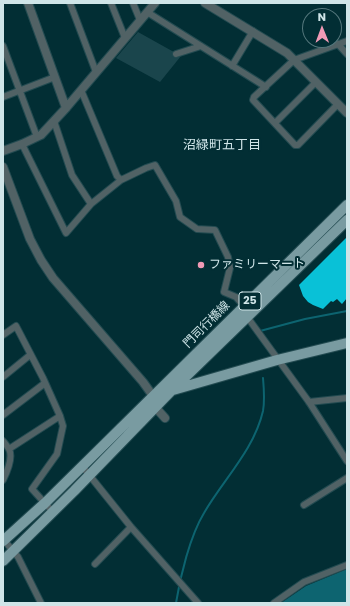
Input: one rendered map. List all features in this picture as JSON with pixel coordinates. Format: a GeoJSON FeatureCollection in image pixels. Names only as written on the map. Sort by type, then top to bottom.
{"type":"FeatureCollection","features":[{"type":"Feature","properties":{"kind":"main road","name":"門司行橋線"},"geometry":{"type":"LineString","coordinates":[[3,561],[200,363],[244,311],[347,205]]}},
{"type":"Feature","properties":{"kind":"main road","name":"門司行橋線"},"geometry":{"type":"LineString","coordinates":[[3,541],[45,503],[153,396],[244,311],[347,220]]}},
{"type":"Feature","properties":{"kind":"main road","name":"門司行橋線"},"geometry":{"type":"LineString","coordinates":[[153,396],[277,360],[347,343]]}},
{"type":"Feature","properties":{"kind":"main road"},"geometry":{"type":"LineString","coordinates":[[200,363],[206,374],[212,379]]}},
{"type":"Feature","properties":{"kind":"street"},"geometry":{"type":"LineString","coordinates":[[28,3],[66,108]]}},
{"type":"Feature","properties":{"kind":"street"},"geometry":{"type":"LineString","coordinates":[[70,3],[96,72]]}},
{"type":"Feature","properties":{"kind":"street"},"geometry":{"type":"LineString","coordinates":[[111,3],[125,38]]}},
{"type":"Feature","properties":{"kind":"street"},"geometry":{"type":"LineString","coordinates":[[134,3],[140,20]]}},
{"type":"Feature","properties":{"kind":"street"},"geometry":{"type":"LineString","coordinates":[[3,152],[41,135],[66,108],[155,3]]}},
{"type":"Feature","properties":{"kind":"street"},"geometry":{"type":"LineString","coordinates":[[206,3],[287,53],[347,113]]}},
{"type":"Feature","properties":{"kind":"street"},"geometry":{"type":"LineString","coordinates":[[147,12],[266,86]]}},
{"type":"Feature","properties":{"kind":"street"},"geometry":{"type":"LineString","coordinates":[[232,66],[253,32]]}},
{"type":"Feature","properties":{"kind":"street"},"geometry":{"type":"LineString","coordinates":[[3,46],[37,137]]}},
{"type":"Feature","properties":{"kind":"street"},"geometry":{"type":"LineString","coordinates":[[176,54],[201,46]]}},
{"type":"Feature","properties":{"kind":"street"},"geometry":{"type":"LineString","coordinates":[[327,48],[294,60],[254,97],[253,100],[295,145],[298,145],[338,104]]}},
{"type":"Feature","properties":{"kind":"street"},"geometry":{"type":"LineString","coordinates":[[3,97],[55,76]]}},
{"type":"Feature","properties":{"kind":"street"},"geometry":{"type":"LineString","coordinates":[[275,124],[316,82]]}},
{"type":"Feature","properties":{"kind":"street"},"geometry":{"type":"LineString","coordinates":[[81,90],[117,176],[121,180]]}},
{"type":"Feature","properties":{"kind":"street"},"geometry":{"type":"LineString","coordinates":[[54,121],[72,175],[91,204]]}},
{"type":"Feature","properties":{"kind":"street"},"geometry":{"type":"LineString","coordinates":[[22,144],[66,233],[91,204],[121,180],[155,165],[176,201],[180,217],[197,229],[215,230],[228,256],[230,268],[224,292],[236,297],[277,360],[308,402],[347,461]]}},
{"type":"Feature","properties":{"kind":"street"},"geometry":{"type":"LineString","coordinates":[[3,167],[7,188],[41,260],[53,278],[143,382],[153,396],[156,408],[165,418]]}},
{"type":"Feature","properties":{"kind":"street"},"geometry":{"type":"LineString","coordinates":[[3,335],[16,326],[45,383],[63,426],[57,454],[32,489],[53,512]]}},
{"type":"Feature","properties":{"kind":"street"},"geometry":{"type":"LineString","coordinates":[[3,377],[30,355]]}},
{"type":"Feature","properties":{"kind":"street"},"geometry":{"type":"LineString","coordinates":[[3,415],[45,383]]}},
{"type":"Feature","properties":{"kind":"street"},"geometry":{"type":"LineString","coordinates":[[308,402],[347,398]]}},
{"type":"Feature","properties":{"kind":"street"},"geometry":{"type":"LineString","coordinates":[[9,449],[60,416]]}},
{"type":"Feature","properties":{"kind":"street"},"geometry":{"type":"LineString","coordinates":[[3,441],[9,449],[9,460],[3,480]]}},
{"type":"Feature","properties":{"kind":"street"},"geometry":{"type":"LineString","coordinates":[[3,464],[9,460]]}},
{"type":"Feature","properties":{"kind":"street"},"geometry":{"type":"LineString","coordinates":[[82,466],[131,527],[198,603]]}},
{"type":"Feature","properties":{"kind":"street"},"geometry":{"type":"LineString","coordinates":[[304,505],[347,478]]}},
{"type":"Feature","properties":{"kind":"street"},"geometry":{"type":"LineString","coordinates":[[95,564],[131,527]]}},
{"type":"Feature","properties":{"kind":"street"},"geometry":{"type":"LineString","coordinates":[[3,541],[14,550],[41,603]]}},
{"type":"Feature","properties":{"kind":"street"},"geometry":{"type":"LineString","coordinates":[[274,603],[304,582],[347,565]]}},
{"type":"Feature","properties":{"kind":"shaded area"},"geometry":{"type":"Polygon","coordinates":[[[138,32],[181,56],[160,82],[116,58],[138,32]]]}},
{"type":"Feature","properties":{"kind":"shaded area"},"geometry":{"type":"Polygon","coordinates":[[[347,569],[347,603],[281,603],[306,586],[347,569]]]}},
{"type":"Feature","properties":{"kind":"building"},"geometry":{"type":"Polygon","coordinates":[[[347,237],[347,298],[342,304],[337,299],[333,302],[331,301],[323,309],[313,305],[303,296],[299,285],[347,237]]]}},
{"type":"Feature","properties":{"kind":"waterway"},"geometry":{"type":"LineString","coordinates":[[260,331],[305,319],[347,311]]}},
{"type":"Feature","properties":{"kind":"waterway"},"geometry":{"type":"LineString","coordinates":[[176,603],[186,557],[199,522],[245,452],[259,425],[264,407],[263,378]]}},
{"type":"Feature","properties":{"kind":"place","name":"ファミリーマート"},"geometry":{"type":"Point","coordinates":[201,265]}},
{"type":"Feature","properties":{"kind":"district","name":"沼緑町五丁目"},"geometry":{"type":"Point","coordinates":[222,146]}}]}
